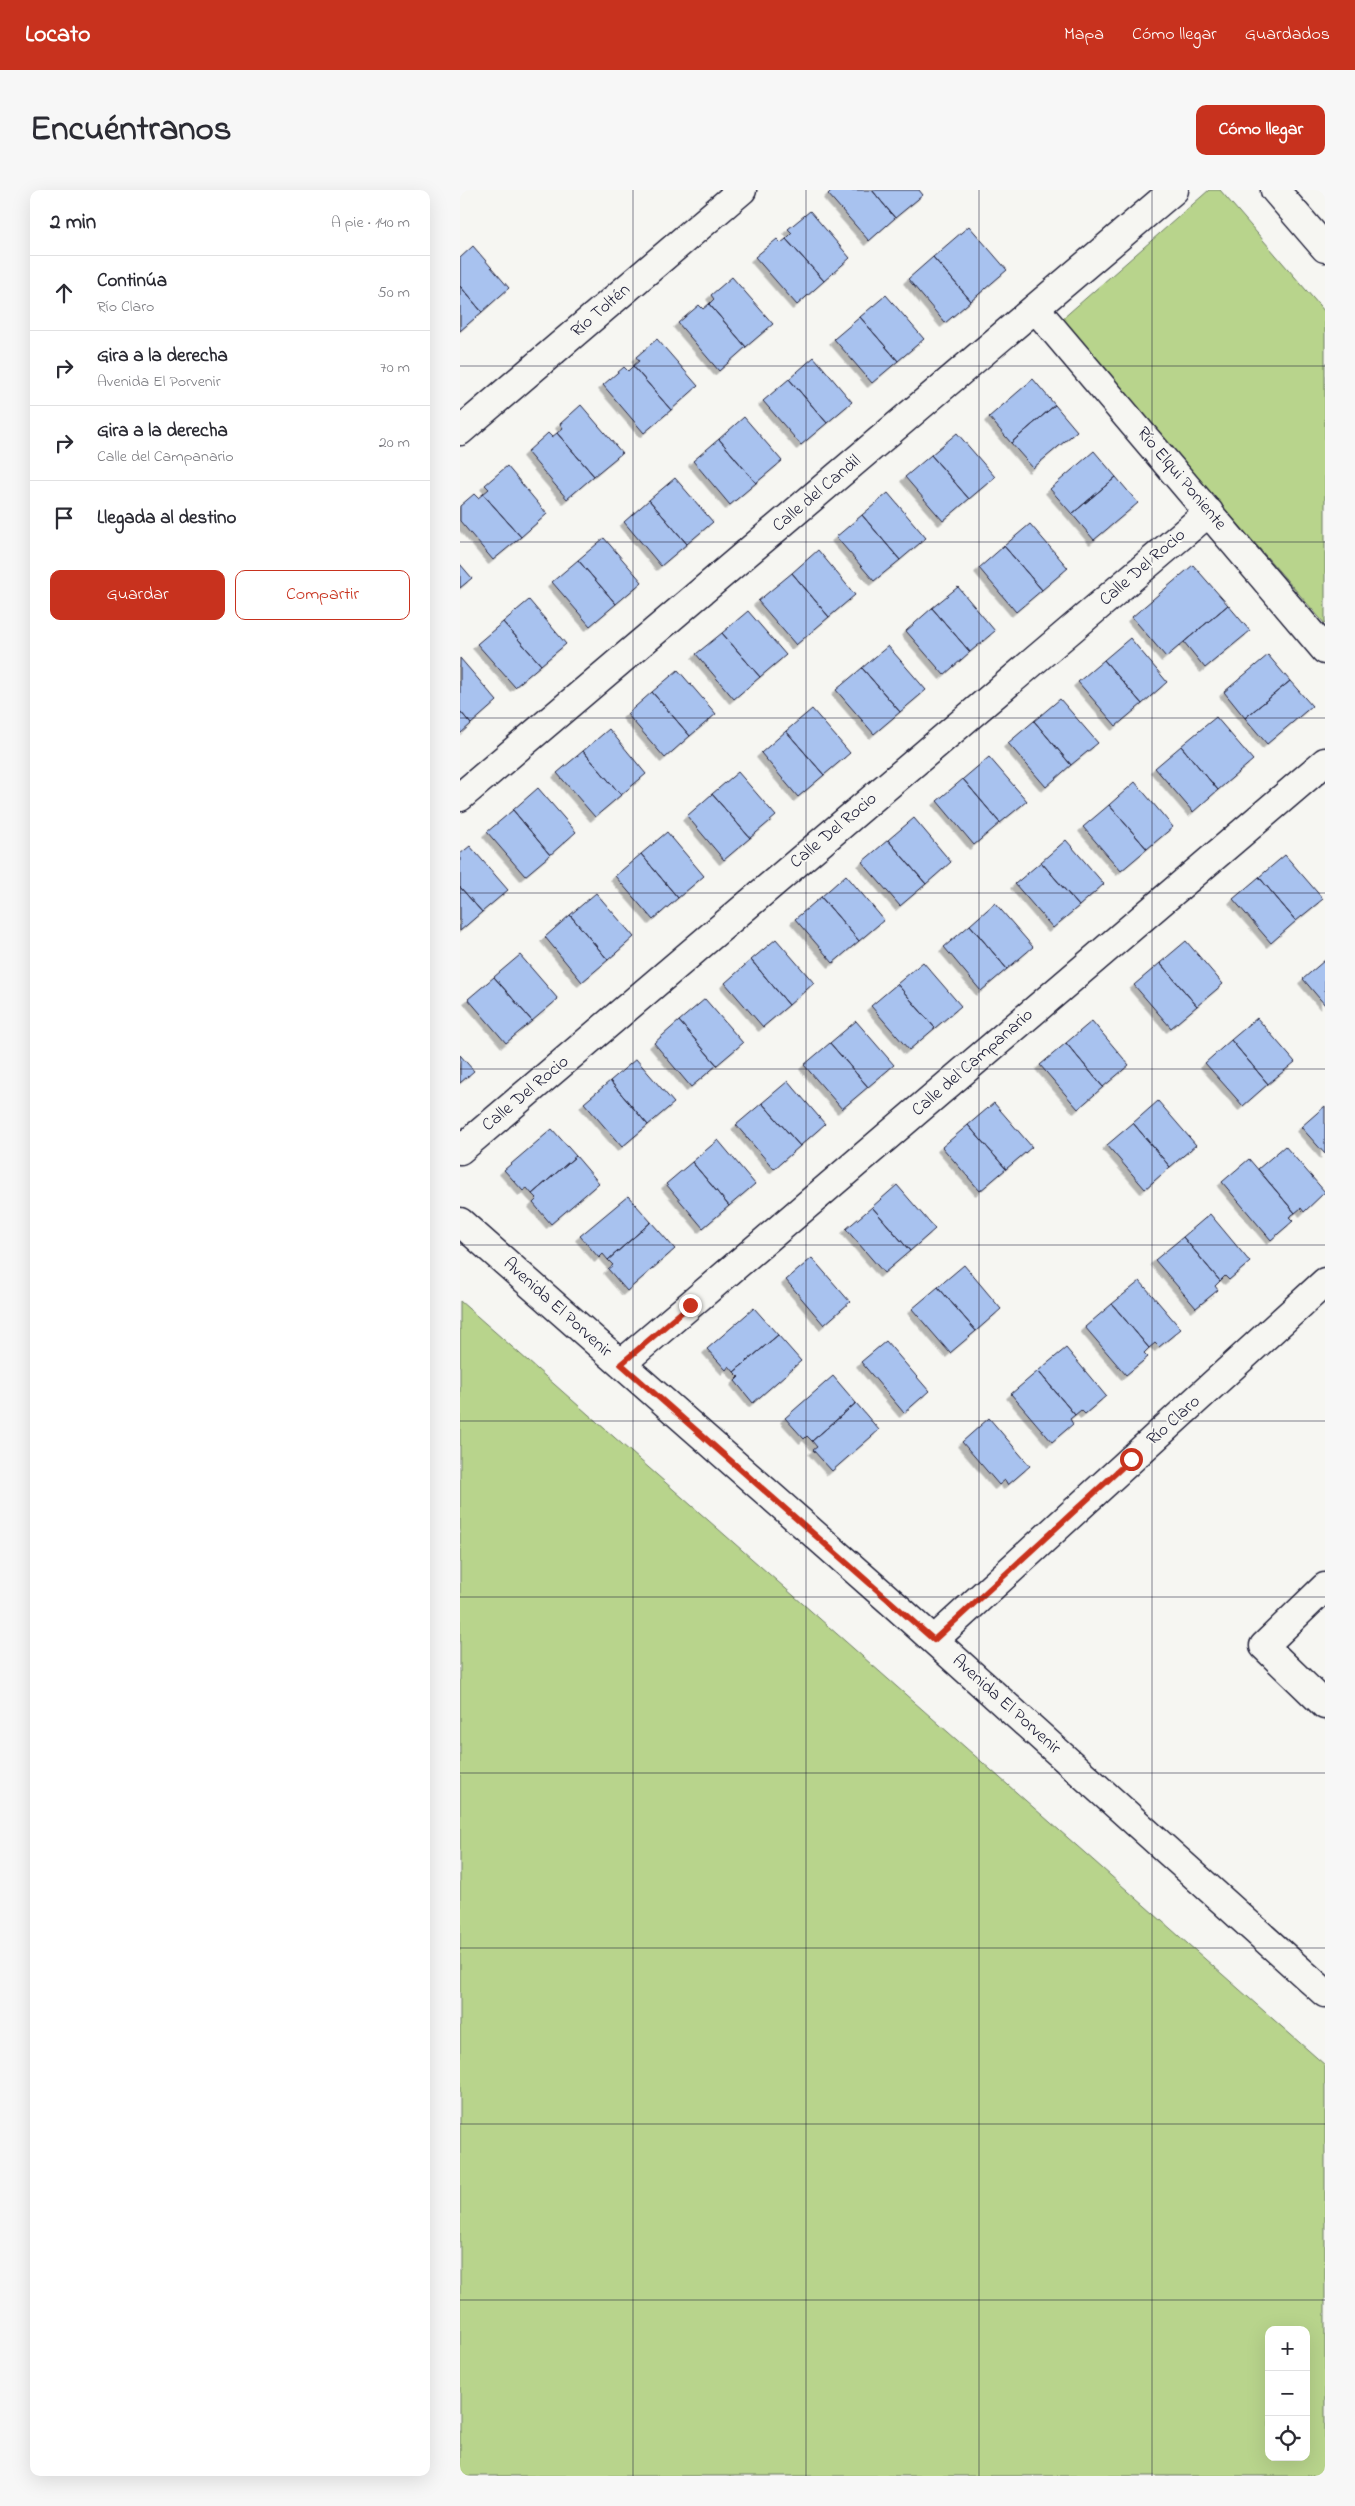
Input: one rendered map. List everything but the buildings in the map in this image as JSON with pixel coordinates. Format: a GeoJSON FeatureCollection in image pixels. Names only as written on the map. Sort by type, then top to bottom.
{"type":"FeatureCollection","features":[{"type":"Feature","properties":{"kind":"street","name":"Río Toltén"},"geometry":{"type":"LineString","coordinates":[[460,431],[742,190]]}},
{"type":"Feature","properties":{"kind":"street","name":"Calle del Candil"},"geometry":{"type":"LineString","coordinates":[[460,797],[1174,190]]}},
{"type":"Feature","properties":{"kind":"street"},"geometry":{"type":"LineString","coordinates":[[1276,190],[1325,248]]}},
{"type":"Feature","properties":{"kind":"street","name":"Río Elqui Poniente"},"geometry":{"type":"LineString","coordinates":[[1036,308],[1325,650]]}},
{"type":"Feature","properties":{"kind":"street","name":"Calle Del Rocio"},"geometry":{"type":"LineString","coordinates":[[460,1150],[1209,512]]}},
{"type":"Feature","properties":{"kind":"street","name":"Calle del Campanario"},"geometry":{"type":"LineString","coordinates":[[621,1364],[1325,762]]}},
{"type":"Feature","properties":{"kind":"street","name":"Avenida El Porvenir"},"geometry":{"type":"LineString","coordinates":[[460,1222],[934,1640],[1325,1993]]}},
{"type":"Feature","properties":{"kind":"street","name":"Río Claro"},"geometry":{"type":"LineString","coordinates":[[934,1640],[1325,1282]]}},
{"type":"Feature","properties":{"kind":"street"},"geometry":{"type":"LineString","coordinates":[[1325,1587],[1264,1646],[1325,1705]]}},
{"type":"Feature","properties":{"kind":"green space"},"geometry":{"type":"Polygon","coordinates":[[[1209,190],[1220,190],[1325,312],[1325,624],[1061,320],[1209,190]]]}},
{"type":"Feature","properties":{"kind":"green space"},"geometry":{"type":"Polygon","coordinates":[[[460,1301],[1325,2065],[1325,2476],[460,2476],[460,1301]]]}},
{"type":"Feature","properties":{"kind":"route"},"geometry":{"type":"LineString","coordinates":[[690,1305],[621,1364],[934,1640],[1131,1459]]}}]}
